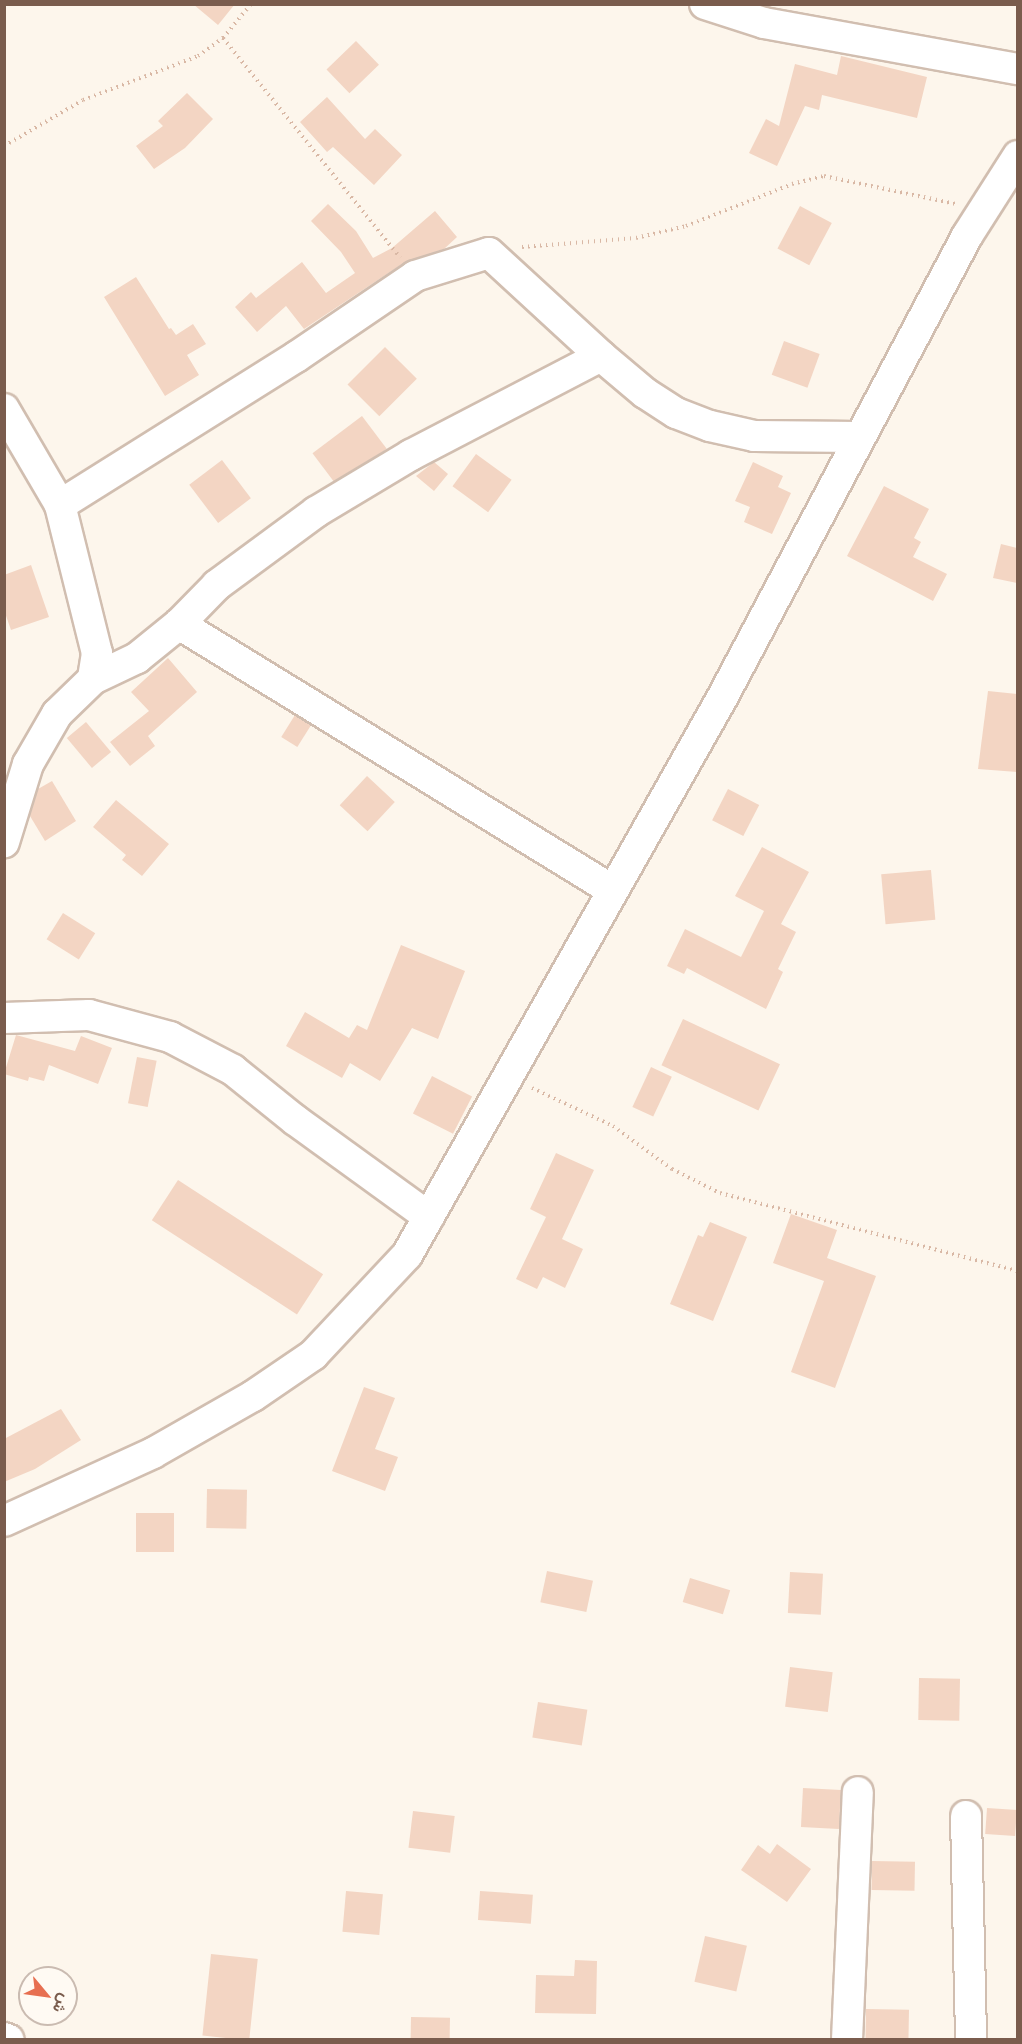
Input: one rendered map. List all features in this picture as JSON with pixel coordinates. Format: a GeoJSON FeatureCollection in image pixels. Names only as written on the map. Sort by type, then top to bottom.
{"type":"FeatureCollection","features":[{"type":"Feature","properties":{"kind":"street"},"geometry":{"type":"LineString","coordinates":[[705,4],[764,23],[1017,69]]}},
{"type":"Feature","properties":{"kind":"street"},"geometry":{"type":"LineString","coordinates":[[4,1521],[153,1453],[253,1396],[313,1355],[407,1255],[722,698],[859,437],[984,210],[1017,156]]}},
{"type":"Feature","properties":{"kind":"street"},"geometry":{"type":"LineString","coordinates":[[60,505],[296,357],[415,276],[489,253],[601,356],[645,393],[676,413],[710,426],[754,436],[859,437]]}},
{"type":"Feature","properties":{"kind":"street"},"geometry":{"type":"LineString","coordinates":[[4,842],[28,764],[42,736],[57,714],[93,679],[137,658],[179,624],[217,585],[315,512],[411,455],[601,356]]}},
{"type":"Feature","properties":{"kind":"street"},"geometry":{"type":"LineString","coordinates":[[4,409],[60,505],[97,653],[93,679]]}},
{"type":"Feature","properties":{"kind":"street"},"geometry":{"type":"LineString","coordinates":[[179,624],[612,890]]}},
{"type":"Feature","properties":{"kind":"street"},"geometry":{"type":"LineString","coordinates":[[4,1018],[89,1016],[170,1037],[233,1070],[295,1120],[429,1217]]}},
{"type":"Feature","properties":{"kind":"street"},"geometry":{"type":"LineString","coordinates":[[847,2040],[858,1792]]}},
{"type":"Feature","properties":{"kind":"street"},"geometry":{"type":"LineString","coordinates":[[966,1816],[970,2040]]}},
{"type":"Feature","properties":{"kind":"street"},"geometry":{"type":"LineString","coordinates":[[4,2038],[9,2040]]}},
{"type":"Feature","properties":{"kind":"path"},"geometry":{"type":"LineString","coordinates":[[4,146],[82,100],[170,70],[223,38],[251,4]]}},
{"type":"Feature","properties":{"kind":"path"},"geometry":{"type":"LineString","coordinates":[[223,38],[415,276]]}},
{"type":"Feature","properties":{"kind":"path"},"geometry":{"type":"LineString","coordinates":[[489,253],[636,238],[686,226],[792,184],[824,176],[984,210]]}},
{"type":"Feature","properties":{"kind":"path"},"geometry":{"type":"LineString","coordinates":[[508,1077],[613,1126],[672,1169],[720,1194],[1017,1271]]}},
{"type":"Feature","properties":{"kind":"building"},"geometry":{"type":"Polygon","coordinates":[[[193,4],[235,4],[218,25],[193,4]]]}},
{"type":"Feature","properties":{"kind":"building"},"geometry":{"type":"Polygon","coordinates":[[[356,41],[379,65],[349,93],[327,69],[356,41]]]}},
{"type":"Feature","properties":{"kind":"building"},"geometry":{"type":"Polygon","coordinates":[[[841,56],[927,77],[917,118],[822,95],[819,110],[805,106],[777,166],[749,153],[766,119],[779,126],[795,64],[837,75],[841,56]]]}},
{"type":"Feature","properties":{"kind":"building"},"geometry":{"type":"Polygon","coordinates":[[[187,93],[213,119],[185,148],[154,169],[136,146],[163,126],[158,121],[187,93]]]}},
{"type":"Feature","properties":{"kind":"building"},"geometry":{"type":"Polygon","coordinates":[[[327,97],[365,139],[375,129],[402,155],[374,185],[333,147],[327,152],[300,122],[327,97]]]}},
{"type":"Feature","properties":{"kind":"building"},"geometry":{"type":"Polygon","coordinates":[[[328,204],[356,231],[373,258],[392,248],[435,211],[457,237],[444,249],[405,262],[304,329],[286,306],[257,332],[235,307],[251,292],[256,298],[302,262],[326,293],[355,273],[341,252],[311,221],[328,204]]]}},
{"type":"Feature","properties":{"kind":"building"},"geometry":{"type":"Polygon","coordinates":[[[800,206],[832,223],[809,265],[777,248],[800,206]]]}},
{"type":"Feature","properties":{"kind":"building"},"geometry":{"type":"Polygon","coordinates":[[[136,277],[169,329],[171,328],[176,335],[193,324],[206,344],[187,355],[199,375],[165,396],[104,297],[136,277]]]}},
{"type":"Feature","properties":{"kind":"building"},"geometry":{"type":"Polygon","coordinates":[[[784,341],[820,354],[807,388],[772,375],[784,341]]]}},
{"type":"Feature","properties":{"kind":"building"},"geometry":{"type":"Polygon","coordinates":[[[385,347],[417,379],[379,416],[348,384],[385,347]]]}},
{"type":"Feature","properties":{"kind":"building"},"geometry":{"type":"Polygon","coordinates":[[[362,416],[387,449],[337,486],[312,453],[362,416]]]}},
{"type":"Feature","properties":{"kind":"building"},"geometry":{"type":"Polygon","coordinates":[[[476,454],[512,480],[488,512],[452,486],[476,454]]]}},
{"type":"Feature","properties":{"kind":"building"},"geometry":{"type":"Polygon","coordinates":[[[222,460],[251,498],[218,523],[189,485],[222,460]]]}},
{"type":"Feature","properties":{"kind":"building"},"geometry":{"type":"Polygon","coordinates":[[[434,462],[448,474],[434,491],[416,476],[434,462]]]}},
{"type":"Feature","properties":{"kind":"building"},"geometry":{"type":"Polygon","coordinates":[[[753,462],[783,476],[778,487],[791,493],[772,534],[744,522],[750,507],[735,501],[753,462]]]}},
{"type":"Feature","properties":{"kind":"building"},"geometry":{"type":"Polygon","coordinates":[[[884,486],[929,509],[914,538],[921,542],[913,557],[947,574],[933,601],[847,556],[884,486]]]}},
{"type":"Feature","properties":{"kind":"building"},"geometry":{"type":"Polygon","coordinates":[[[1001,544],[1017,548],[1017,583],[993,578],[1001,544]]]}},
{"type":"Feature","properties":{"kind":"building"},"geometry":{"type":"Polygon","coordinates":[[[31,565],[49,617],[11,630],[4,610],[4,575],[31,565]]]}},
{"type":"Feature","properties":{"kind":"building"},"geometry":{"type":"Polygon","coordinates":[[[168,658],[197,692],[148,736],[155,746],[130,766],[110,742],[149,711],[131,692],[168,658]]]}},
{"type":"Feature","properties":{"kind":"building"},"geometry":{"type":"Polygon","coordinates":[[[988,691],[1017,694],[1017,772],[978,769],[988,691]]]}},
{"type":"Feature","properties":{"kind":"building"},"geometry":{"type":"Polygon","coordinates":[[[295,715],[311,725],[297,747],[281,737],[295,715]]]}},
{"type":"Feature","properties":{"kind":"building"},"geometry":{"type":"Polygon","coordinates":[[[86,722],[111,752],[92,768],[67,738],[86,722]]]}},
{"type":"Feature","properties":{"kind":"building"},"geometry":{"type":"Polygon","coordinates":[[[367,776],[395,802],[368,831],[340,805],[367,776]]]}},
{"type":"Feature","properties":{"kind":"building"},"geometry":{"type":"Polygon","coordinates":[[[52,781],[76,821],[45,841],[30,816],[38,789],[52,781]]]}},
{"type":"Feature","properties":{"kind":"building"},"geometry":{"type":"Polygon","coordinates":[[[728,789],[759,805],[743,836],[712,820],[728,789]]]}},
{"type":"Feature","properties":{"kind":"building"},"geometry":{"type":"Polygon","coordinates":[[[116,800],[169,844],[142,876],[122,860],[126,855],[93,827],[116,800]]]}},
{"type":"Feature","properties":{"kind":"building"},"geometry":{"type":"Polygon","coordinates":[[[762,847],[809,872],[781,924],[796,932],[778,969],[783,972],[766,1009],[687,968],[684,974],[667,966],[685,929],[741,957],[764,911],[735,896],[762,847]]]}},
{"type":"Feature","properties":{"kind":"building"},"geometry":{"type":"Polygon","coordinates":[[[931,870],[935,920],[886,924],[881,874],[931,870]]]}},
{"type":"Feature","properties":{"kind":"building"},"geometry":{"type":"Polygon","coordinates":[[[63,913],[95,933],[79,959],[47,939],[63,913]]]}},
{"type":"Feature","properties":{"kind":"building"},"geometry":{"type":"Polygon","coordinates":[[[401,945],[465,971],[438,1039],[412,1028],[380,1081],[350,1063],[342,1078],[286,1046],[305,1012],[349,1038],[357,1025],[367,1030],[401,945]]]}},
{"type":"Feature","properties":{"kind":"building"},"geometry":{"type":"Polygon","coordinates":[[[683,1019],[780,1064],[758,1110],[661,1065],[683,1019]]]}},
{"type":"Feature","properties":{"kind":"building"},"geometry":{"type":"Polygon","coordinates":[[[16,1035],[75,1051],[81,1036],[112,1048],[98,1084],[49,1065],[44,1081],[29,1077],[28,1081],[4,1074],[16,1035]]]}},
{"type":"Feature","properties":{"kind":"building"},"geometry":{"type":"Polygon","coordinates":[[[137,1057],[157,1061],[148,1107],[128,1103],[137,1057]]]}},
{"type":"Feature","properties":{"kind":"building"},"geometry":{"type":"Polygon","coordinates":[[[651,1067],[672,1077],[653,1117],[632,1107],[651,1067]]]}},
{"type":"Feature","properties":{"kind":"building"},"geometry":{"type":"Polygon","coordinates":[[[432,1076],[472,1096],[453,1134],[413,1113],[432,1076]]]}},
{"type":"Feature","properties":{"kind":"building"},"geometry":{"type":"Polygon","coordinates":[[[556,1153],[594,1170],[562,1239],[583,1249],[565,1288],[543,1277],[537,1289],[516,1279],[546,1217],[530,1209],[556,1153]]]}},
{"type":"Feature","properties":{"kind":"building"},"geometry":{"type":"Polygon","coordinates":[[[178,1180],[323,1274],[297,1314],[152,1220],[178,1180]]]}},
{"type":"Feature","properties":{"kind":"building"},"geometry":{"type":"Polygon","coordinates":[[[791,1214],[837,1230],[827,1258],[876,1276],[835,1388],[791,1372],[824,1281],[773,1263],[791,1214]]]}},
{"type":"Feature","properties":{"kind":"building"},"geometry":{"type":"Polygon","coordinates":[[[710,1222],[747,1237],[713,1321],[670,1304],[698,1235],[703,1237],[710,1222]]]}},
{"type":"Feature","properties":{"kind":"building"},"geometry":{"type":"Polygon","coordinates":[[[364,1387],[395,1398],[375,1449],[398,1457],[385,1491],[332,1471],[364,1387]]]}},
{"type":"Feature","properties":{"kind":"building"},"geometry":{"type":"Polygon","coordinates":[[[61,1409],[81,1440],[35,1469],[4,1482],[4,1439],[61,1409]]]}},
{"type":"Feature","properties":{"kind":"building"},"geometry":{"type":"Polygon","coordinates":[[[207,1489],[247,1490],[246,1529],[206,1528],[207,1489]]]}},
{"type":"Feature","properties":{"kind":"building"},"geometry":{"type":"Polygon","coordinates":[[[136,1513],[174,1513],[174,1552],[136,1552],[136,1513]]]}},
{"type":"Feature","properties":{"kind":"building"},"geometry":{"type":"Polygon","coordinates":[[[547,1571],[593,1581],[586,1612],[540,1602],[547,1571]]]}},
{"type":"Feature","properties":{"kind":"building"},"geometry":{"type":"Polygon","coordinates":[[[790,1572],[823,1574],[821,1615],[788,1613],[790,1572]]]}},
{"type":"Feature","properties":{"kind":"building"},"geometry":{"type":"Polygon","coordinates":[[[690,1578],[730,1590],[723,1614],[683,1602],[690,1578]]]}},
{"type":"Feature","properties":{"kind":"building"},"geometry":{"type":"Polygon","coordinates":[[[790,1667],[833,1672],[828,1712],[785,1707],[790,1667]]]}},
{"type":"Feature","properties":{"kind":"building"},"geometry":{"type":"Polygon","coordinates":[[[919,1678],[960,1679],[959,1721],[918,1720],[919,1678]]]}},
{"type":"Feature","properties":{"kind":"building"},"geometry":{"type":"Polygon","coordinates":[[[538,1702],[587,1710],[582,1745],[532,1738],[538,1702]]]}},
{"type":"Feature","properties":{"kind":"building"},"geometry":{"type":"Polygon","coordinates":[[[803,1788],[841,1790],[839,1829],[801,1827],[803,1788]]]}},
{"type":"Feature","properties":{"kind":"building"},"geometry":{"type":"Polygon","coordinates":[[[987,1808],[1017,1810],[1015,1836],[985,1834],[987,1808]]]}},
{"type":"Feature","properties":{"kind":"building"},"geometry":{"type":"Polygon","coordinates":[[[413,1811],[455,1816],[450,1853],[408,1848],[413,1811]]]}},
{"type":"Feature","properties":{"kind":"building"},"geometry":{"type":"Polygon","coordinates":[[[777,1844],[811,1869],[787,1902],[741,1870],[758,1845],[770,1854],[777,1844]]]}},
{"type":"Feature","properties":{"kind":"building"},"geometry":{"type":"Polygon","coordinates":[[[872,1861],[915,1862],[914,1891],[871,1890],[872,1861]]]}},
{"type":"Feature","properties":{"kind":"building"},"geometry":{"type":"Polygon","coordinates":[[[346,1891],[383,1894],[379,1935],[342,1932],[346,1891]]]}},
{"type":"Feature","properties":{"kind":"building"},"geometry":{"type":"Polygon","coordinates":[[[480,1891],[533,1895],[531,1924],[478,1920],[480,1891]]]}},
{"type":"Feature","properties":{"kind":"building"},"geometry":{"type":"Polygon","coordinates":[[[705,1936],[747,1946],[736,1991],[694,1982],[705,1936]]]}},
{"type":"Feature","properties":{"kind":"building"},"geometry":{"type":"Polygon","coordinates":[[[211,1954],[258,1959],[249,2040],[202,2036],[211,1954]]]}},
{"type":"Feature","properties":{"kind":"building"},"geometry":{"type":"Polygon","coordinates":[[[575,1960],[597,1961],[596,2014],[535,2013],[536,1975],[574,1976],[575,1960]]]}},
{"type":"Feature","properties":{"kind":"building"},"geometry":{"type":"Polygon","coordinates":[[[866,2009],[909,2010],[908,2040],[865,2040],[866,2009]]]}},
{"type":"Feature","properties":{"kind":"building"},"geometry":{"type":"Polygon","coordinates":[[[411,2017],[450,2018],[450,2040],[411,2040],[411,2017]]]}}]}
